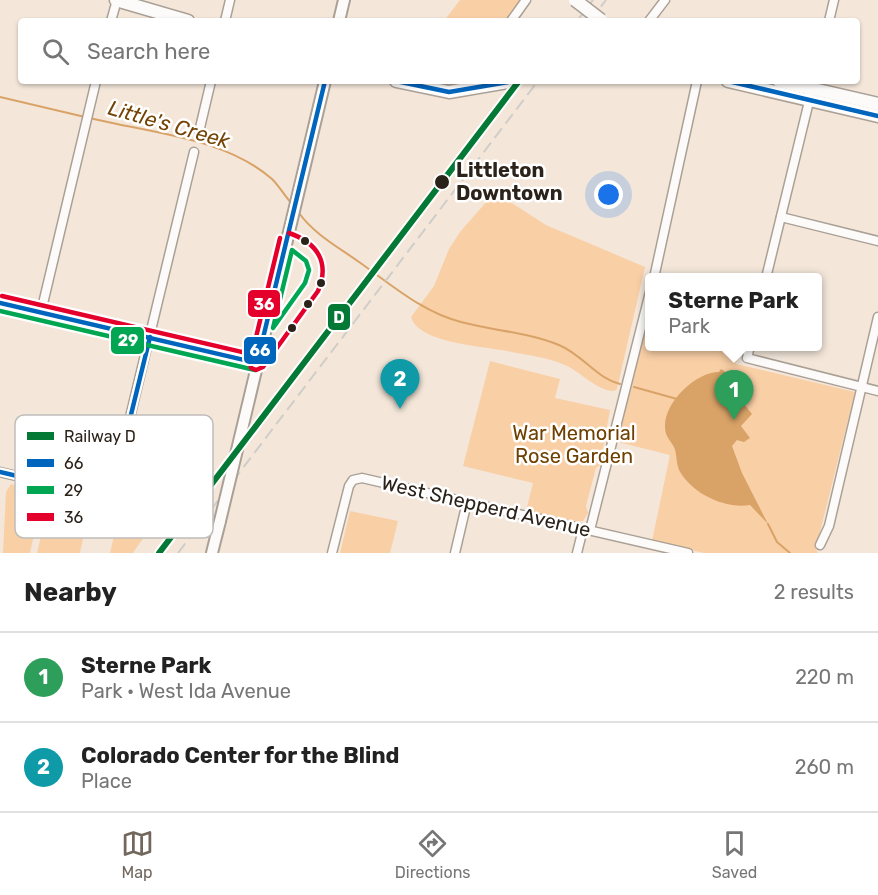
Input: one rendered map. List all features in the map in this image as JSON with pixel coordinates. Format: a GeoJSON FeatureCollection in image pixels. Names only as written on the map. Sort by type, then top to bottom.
{"type":"FeatureCollection","features":[{"type":"Feature","properties":{"kind":"main road"},"geometry":{"type":"LineString","coordinates":[[116,0],[178,18]]}},
{"type":"Feature","properties":{"kind":"main road"},"geometry":{"type":"LineString","coordinates":[[575,0],[598,18]]}},
{"type":"Feature","properties":{"kind":"main road"},"geometry":{"type":"LineString","coordinates":[[408,84],[441,92],[475,85],[500,84]]}},
{"type":"Feature","properties":{"kind":"main road"},"geometry":{"type":"LineString","coordinates":[[756,84],[812,90],[878,116]]}},
{"type":"Feature","properties":{"kind":"main road"},"geometry":{"type":"LineString","coordinates":[[790,84],[878,104]]}},
{"type":"Feature","properties":{"kind":"street"},"geometry":{"type":"LineString","coordinates":[[112,18],[116,0]]}},
{"type":"Feature","properties":{"kind":"street"},"geometry":{"type":"LineString","coordinates":[[226,18],[230,0]]}},
{"type":"Feature","properties":{"kind":"street"},"geometry":{"type":"LineString","coordinates":[[340,18],[344,0]]}},
{"type":"Feature","properties":{"kind":"street"},"geometry":{"type":"LineString","coordinates":[[513,18],[526,0]]}},
{"type":"Feature","properties":{"kind":"street"},"geometry":{"type":"LineString","coordinates":[[651,18],[664,0]]}},
{"type":"Feature","properties":{"kind":"street"},"geometry":{"type":"LineString","coordinates":[[830,18],[834,0]]}},
{"type":"Feature","properties":{"kind":"street"},"geometry":{"type":"LineString","coordinates":[[41,312],[95,84]]}},
{"type":"Feature","properties":{"kind":"street"},"geometry":{"type":"LineString","coordinates":[[199,132],[210,84]]}},
{"type":"Feature","properties":{"kind":"street"},"geometry":{"type":"LineString","coordinates":[[212,553],[324,84]]}},
{"type":"Feature","properties":{"kind":"street"},"geometry":{"type":"LineString","coordinates":[[655,273],[696,84]]}},
{"type":"Feature","properties":{"kind":"street"},"geometry":{"type":"LineString","coordinates":[[767,273],[812,90]]}},
{"type":"Feature","properties":{"kind":"street"},"geometry":{"type":"LineString","coordinates":[[131,415],[194,152]]}},
{"type":"Feature","properties":{"kind":"street"},"geometry":{"type":"LineString","coordinates":[[780,218],[878,241]]}},
{"type":"Feature","properties":{"kind":"street"},"geometry":{"type":"LineString","coordinates":[[0,303],[257,363]]}},
{"type":"Feature","properties":{"kind":"street"},"geometry":{"type":"LineString","coordinates":[[577,553],[587,530],[645,311]]}},
{"type":"Feature","properties":{"kind":"street"},"geometry":{"type":"LineString","coordinates":[[820,545],[829,526],[878,317]]}},
{"type":"Feature","properties":{"kind":"street"},"geometry":{"type":"LineString","coordinates":[[749,351],[747,358],[878,390]]}},
{"type":"Feature","properties":{"kind":"street"},"geometry":{"type":"LineString","coordinates":[[0,472],[15,476]]}},
{"type":"Feature","properties":{"kind":"street","name":"West Shepperd Avenue"},"geometry":{"type":"LineString","coordinates":[[332,553],[349,486],[353,480],[362,478],[688,553]]}},
{"type":"Feature","properties":{"kind":"street"},"geometry":{"type":"LineString","coordinates":[[455,553],[467,502]]}},
{"type":"Feature","properties":{"kind":"green space"},"geometry":{"type":"Polygon","coordinates":[[[460,0],[520,0],[507,18],[446,18],[460,0]]]}},
{"type":"Feature","properties":{"kind":"green space"},"geometry":{"type":"Polygon","coordinates":[[[495,192],[546,225],[645,267],[617,389],[614,391],[601,388],[558,362],[536,356],[452,342],[425,333],[416,326],[411,317],[434,286],[449,249],[460,232],[495,192]]]}},
{"type":"Feature","properties":{"kind":"green space"},"geometry":{"type":"Polygon","coordinates":[[[645,325],[645,351],[738,351],[736,364],[855,392],[816,548],[818,553],[704,553],[652,541],[670,455],[614,441],[645,325]]]}},
{"type":"Feature","properties":{"kind":"green space","name":"War Memorial Rose Garden"},"geometry":{"type":"Polygon","coordinates":[[[490,361],[560,379],[555,398],[610,410],[600,465],[596,468],[586,506],[588,513],[583,521],[574,522],[526,511],[533,483],[463,466],[490,361]]]}},
{"type":"Feature","properties":{"kind":"green space"},"geometry":{"type":"Polygon","coordinates":[[[11,484],[15,485],[15,538],[33,538],[30,553],[3,553],[6,492],[11,484]]]}},
{"type":"Feature","properties":{"kind":"green space"},"geometry":{"type":"Polygon","coordinates":[[[350,511],[398,521],[390,553],[340,553],[350,511]]]}},
{"type":"Feature","properties":{"kind":"green space"},"geometry":{"type":"Polygon","coordinates":[[[41,538],[83,538],[80,553],[37,553],[41,538]]]}},
{"type":"Feature","properties":{"kind":"green space"},"geometry":{"type":"Polygon","coordinates":[[[113,538],[143,538],[133,553],[110,553],[113,538]]]}},
{"type":"Feature","properties":{"kind":"shaded area"},"geometry":{"type":"Polygon","coordinates":[[[721,369],[737,380],[746,381],[747,390],[740,399],[752,414],[741,426],[750,438],[744,442],[737,440],[732,446],[742,473],[768,524],[750,505],[730,505],[720,502],[692,486],[679,470],[674,447],[666,433],[666,417],[683,390],[701,377],[719,372],[721,369]]]}},
{"type":"Feature","properties":{"kind":"waterway","name":"Little's Creek"},"geometry":{"type":"LineString","coordinates":[[0,97],[85,117]]}},
{"type":"Feature","properties":{"kind":"waterway","name":"Little's Creek"},"geometry":{"type":"LineString","coordinates":[[90,118],[185,138],[232,154],[253,165],[272,179],[292,204]]}},
{"type":"Feature","properties":{"kind":"waterway","name":"Little's Creek"},"geometry":{"type":"LineString","coordinates":[[299,213],[327,240],[433,312],[461,322],[535,337],[559,345],[568,349],[604,377],[620,384]]}},
{"type":"Feature","properties":{"kind":"waterway","name":"Little's Creek"},"geometry":{"type":"LineString","coordinates":[[634,387],[677,399]]}},
{"type":"Feature","properties":{"kind":"waterway","name":"Little's Creek"},"geometry":{"type":"LineString","coordinates":[[768,524],[777,542],[790,553]]}},
{"type":"Feature","properties":{"kind":"railway"},"geometry":{"type":"LineString","coordinates":[[579,18],[593,0]]}},
{"type":"Feature","properties":{"kind":"railway"},"geometry":{"type":"LineString","coordinates":[[592,18],[606,0]]}},
{"type":"Feature","properties":{"kind":"railway"},"geometry":{"type":"LineString","coordinates":[[213,507],[536,84]]}},
{"type":"Feature","properties":{"kind":"railway"},"geometry":{"type":"LineString","coordinates":[[178,553],[189,538]]}},
{"type":"Feature","properties":{"kind":"rail line","name":"D"},"geometry":{"type":"LineString","coordinates":[[213,482],[517,84]]}},
{"type":"Feature","properties":{"kind":"rail line","name":"D"},"geometry":{"type":"LineString","coordinates":[[159,553],[170,538]]}},
{"type":"Feature","properties":{"kind":"transit line","name":"66"},"geometry":{"type":"LineString","coordinates":[[0,303],[257,363],[324,84]]}},
{"type":"Feature","properties":{"kind":"transit line","name":"66"},"geometry":{"type":"LineString","coordinates":[[410,84],[449,92],[496,84]]}},
{"type":"Feature","properties":{"kind":"transit line","name":"66"},"geometry":{"type":"LineString","coordinates":[[741,84],[878,116]]}},
{"type":"Feature","properties":{"kind":"transit line","name":"36"},"geometry":{"type":"LineString","coordinates":[[280,238],[250,362],[251,368],[256,370],[263,367],[318,291],[321,281],[323,272],[319,255],[307,242],[289,233]]}},
{"type":"Feature","properties":{"kind":"transit line","name":"29"},"geometry":{"type":"LineString","coordinates":[[292,250],[306,261],[309,270],[305,283],[273,328],[292,250]]}},
{"type":"Feature","properties":{"kind":"transit line","name":"36"},"geometry":{"type":"LineString","coordinates":[[2,296],[259,356]]}},
{"type":"Feature","properties":{"kind":"transit line","name":"29"},"geometry":{"type":"LineString","coordinates":[[0,311],[255,370]]}},
{"type":"Feature","properties":{"kind":"transit line","name":"66"},"geometry":{"type":"LineString","coordinates":[[131,415],[150,337]]}},
{"type":"Feature","properties":{"kind":"transit line","name":"66"},"geometry":{"type":"LineString","coordinates":[[0,472],[15,476]]}},
{"type":"Feature","properties":{"kind":"place","name":"Littleton Downtown"},"geometry":{"type":"Point","coordinates":[442,182]}},
{"type":"Feature","properties":{"kind":"place","name":"Colorado Center for the Blind"},"geometry":{"type":"Point","coordinates":[400,409]}},
{"type":"Feature","properties":{"kind":"place","name":"Sterne Park"},"geometry":{"type":"Point","coordinates":[734,420]}}]}
